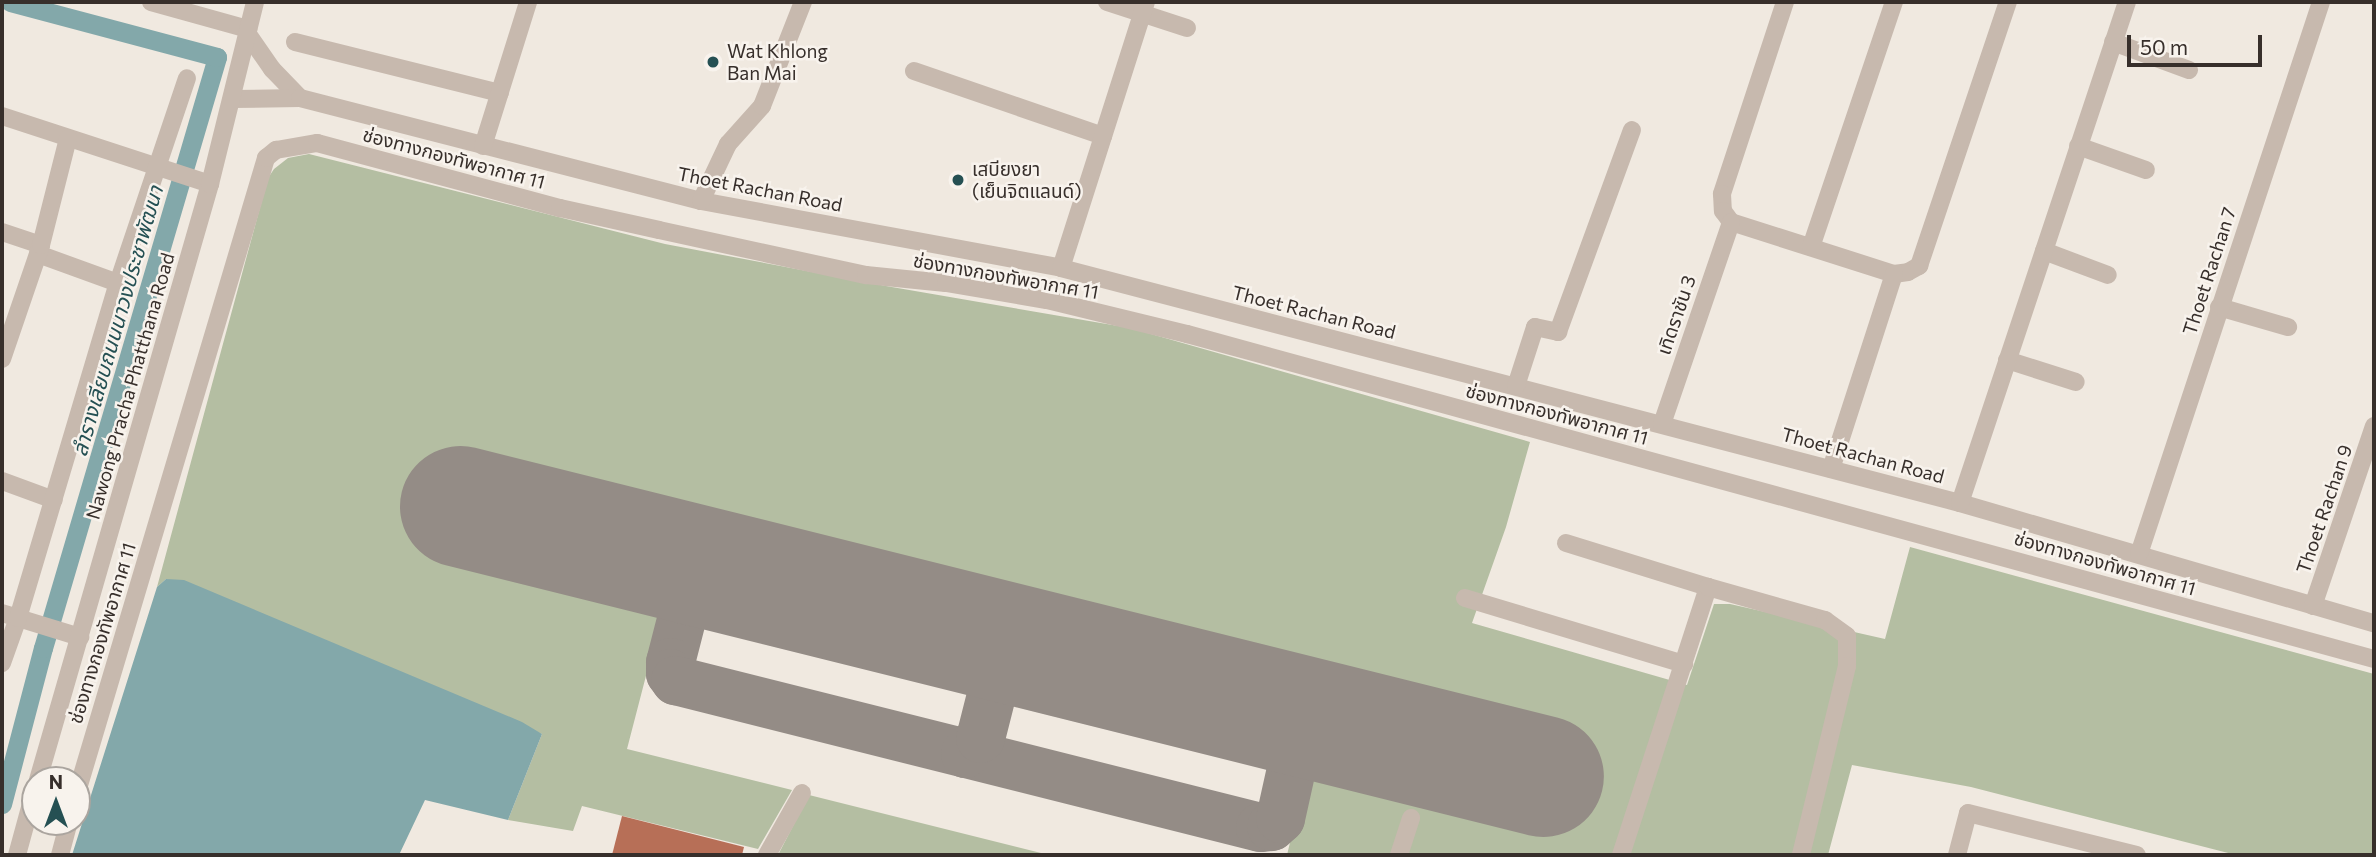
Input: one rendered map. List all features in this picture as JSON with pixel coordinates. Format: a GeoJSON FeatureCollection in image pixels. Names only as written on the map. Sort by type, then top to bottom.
{"type":"FeatureCollection","features":[{"type":"Feature","properties":{"kind":"street"},"geometry":{"type":"LineString","coordinates":[[151,2],[247,31],[272,69],[300,98]]}},
{"type":"Feature","properties":{"kind":"street","name":"Nawong Pracha Phatthana Road"},"geometry":{"type":"LineString","coordinates":[[42,766],[80,637],[202,182],[232,99],[255,2]]}},
{"type":"Feature","properties":{"kind":"street"},"geometry":{"type":"LineString","coordinates":[[483,146],[528,2]]}},
{"type":"Feature","properties":{"kind":"street"},"geometry":{"type":"LineString","coordinates":[[701,201],[728,144],[762,106],[803,2]]}},
{"type":"Feature","properties":{"kind":"street"},"geometry":{"type":"LineString","coordinates":[[1107,2],[1144,8],[1187,28]]}},
{"type":"Feature","properties":{"kind":"street"},"geometry":{"type":"LineString","coordinates":[[1785,2],[1722,194],[1723,211],[1731,222],[1894,274],[1908,272],[1919,266],[2008,2]]}},
{"type":"Feature","properties":{"kind":"street"},"geometry":{"type":"LineString","coordinates":[[1811,247],[1894,2]]}},
{"type":"Feature","properties":{"kind":"street"},"geometry":{"type":"LineString","coordinates":[[1960,503],[2127,2]]}},
{"type":"Feature","properties":{"kind":"street","name":"Thoet Rachan 7"},"geometry":{"type":"LineString","coordinates":[[2138,554],[2321,2]]}},
{"type":"Feature","properties":{"kind":"street"},"geometry":{"type":"LineString","coordinates":[[1061,268],[1144,8]]}},
{"type":"Feature","properties":{"kind":"street"},"geometry":{"type":"LineString","coordinates":[[295,42],[500,93]]}},
{"type":"Feature","properties":{"kind":"street"},"geometry":{"type":"LineString","coordinates":[[2113,42],[2189,70]]}},
{"type":"Feature","properties":{"kind":"street"},"geometry":{"type":"LineString","coordinates":[[914,71],[1103,136]]}},
{"type":"Feature","properties":{"kind":"street"},"geometry":{"type":"LineString","coordinates":[[2,663],[118,284],[164,169],[187,78]]}},
{"type":"Feature","properties":{"kind":"street","name":"Thoet Rachan Road"},"geometry":{"type":"LineString","coordinates":[[232,99],[300,98],[701,201],[1061,268],[1960,503],[2374,623]]}},
{"type":"Feature","properties":{"kind":"street"},"geometry":{"type":"LineString","coordinates":[[2,116],[202,182]]}},
{"type":"Feature","properties":{"kind":"street"},"geometry":{"type":"LineString","coordinates":[[1516,386],[1535,327],[1558,332],[1632,130]]}},
{"type":"Feature","properties":{"kind":"street"},"geometry":{"type":"LineString","coordinates":[[2,357],[40,249],[68,138]]}},
{"type":"Feature","properties":{"kind":"street","name":"ช่องทางกองทัพอากาศ 11"},"geometry":{"type":"LineString","coordinates":[[85,766],[266,158],[276,150],[317,144],[560,208],[659,230],[866,275],[1047,300],[1187,334],[2374,659]]}},
{"type":"Feature","properties":{"kind":"street"},"geometry":{"type":"LineString","coordinates":[[2078,146],[2146,170]]}},
{"type":"Feature","properties":{"kind":"street","name":"เทิดราชัน 3"},"geometry":{"type":"LineString","coordinates":[[1662,424],[1731,222]]}},
{"type":"Feature","properties":{"kind":"street"},"geometry":{"type":"LineString","coordinates":[[2,232],[118,284]]}},
{"type":"Feature","properties":{"kind":"street"},"geometry":{"type":"LineString","coordinates":[[2044,251],[2108,275]]}},
{"type":"Feature","properties":{"kind":"street"},"geometry":{"type":"LineString","coordinates":[[1831,469],[1894,274]]}},
{"type":"Feature","properties":{"kind":"street"},"geometry":{"type":"LineString","coordinates":[[2219,307],[2288,327]]}},
{"type":"Feature","properties":{"kind":"street"},"geometry":{"type":"LineString","coordinates":[[2007,360],[2076,382]]}},
{"type":"Feature","properties":{"kind":"street","name":"Thoet Rachan 9"},"geometry":{"type":"LineString","coordinates":[[2313,606],[2374,426]]}},
{"type":"Feature","properties":{"kind":"street"},"geometry":{"type":"LineString","coordinates":[[2,481],[54,500]]}},
{"type":"Feature","properties":{"kind":"street"},"geometry":{"type":"LineString","coordinates":[[1566,543],[1825,620],[1847,636],[1847,666],[1801,855]]}},
{"type":"Feature","properties":{"kind":"street"},"geometry":{"type":"LineString","coordinates":[[1622,855],[1708,587]]}},
{"type":"Feature","properties":{"kind":"street"},"geometry":{"type":"LineString","coordinates":[[1465,598],[1684,664]]}},
{"type":"Feature","properties":{"kind":"street"},"geometry":{"type":"LineString","coordinates":[[17,618],[80,637]]}},
{"type":"Feature","properties":{"kind":"street"},"geometry":{"type":"LineString","coordinates":[[767,855],[802,793]]}},
{"type":"Feature","properties":{"kind":"street"},"geometry":{"type":"LineString","coordinates":[[1957,855],[1968,813],[2137,855]]}},
{"type":"Feature","properties":{"kind":"street"},"geometry":{"type":"LineString","coordinates":[[1399,855],[1412,818]]}},
{"type":"Feature","properties":{"kind":"street"},"geometry":{"type":"LineString","coordinates":[[16,855],[21,836]]}},
{"type":"Feature","properties":{"kind":"street"},"geometry":{"type":"LineString","coordinates":[[60,855],[65,836]]}},
{"type":"Feature","properties":{"kind":"green space"},"geometry":{"type":"Polygon","coordinates":[[[309,154],[665,244],[1130,328],[1530,442],[1506,527],[1472,623],[1687,685],[1714,604],[1730,604],[1885,639],[1910,547],[2374,674],[2374,855],[2236,855],[1971,787],[1852,765],[1828,855],[1287,855],[1312,752],[1545,810],[1562,747],[456,471],[439,534],[668,591],[627,749],[792,790],[758,849],[582,806],[573,831],[508,820],[542,734],[166,579],[157,587],[268,178],[274,169],[288,158],[309,154]]]}},
{"type":"Feature","properties":{"kind":"green space"},"geometry":{"type":"Polygon","coordinates":[[[809,795],[1049,855],[778,855],[809,795]]]}},
{"type":"Feature","properties":{"kind":"water"},"geometry":{"type":"Polygon","coordinates":[[[166,579],[184,580],[522,722],[542,734],[508,820],[425,800],[399,855],[72,855],[78,836],[91,836],[91,795],[157,587],[166,579]]]}},
{"type":"Feature","properties":{"kind":"building"},"geometry":{"type":"Polygon","coordinates":[[[622,816],[744,847],[742,855],[612,855],[622,816]]]}},
{"type":"Feature","properties":{"kind":"waterway","name":"ลำรางเลียบถนนนาวงประชาพัฒนา"},"geometry":{"type":"LineString","coordinates":[[2,804],[43,648],[217,57],[10,2]]}},
{"type":"Feature","properties":{"kind":"taxiway"},"geometry":{"type":"LineString","coordinates":[[679,563],[688,579],[688,592],[670,662],[670,673],[675,680],[1260,827],[1271,826],[1280,818],[1298,737],[1301,732],[1322,722]]}},
{"type":"Feature","properties":{"kind":"taxiway"},"geometry":{"type":"LineString","coordinates":[[965,753],[980,738],[1000,659],[1016,646]]}},
{"type":"Feature","properties":{"kind":"runway"},"geometry":{"type":"LineString","coordinates":[[460,506],[1543,776]]}},
{"type":"Feature","properties":{"kind":"place","name":"Wat Khlong Ban Mai"},"geometry":{"type":"Point","coordinates":[713,62]}},
{"type":"Feature","properties":{"kind":"place","name":"เสบียงยา (เย็นจิตแลนด์)"},"geometry":{"type":"Point","coordinates":[958,180]}}]}
